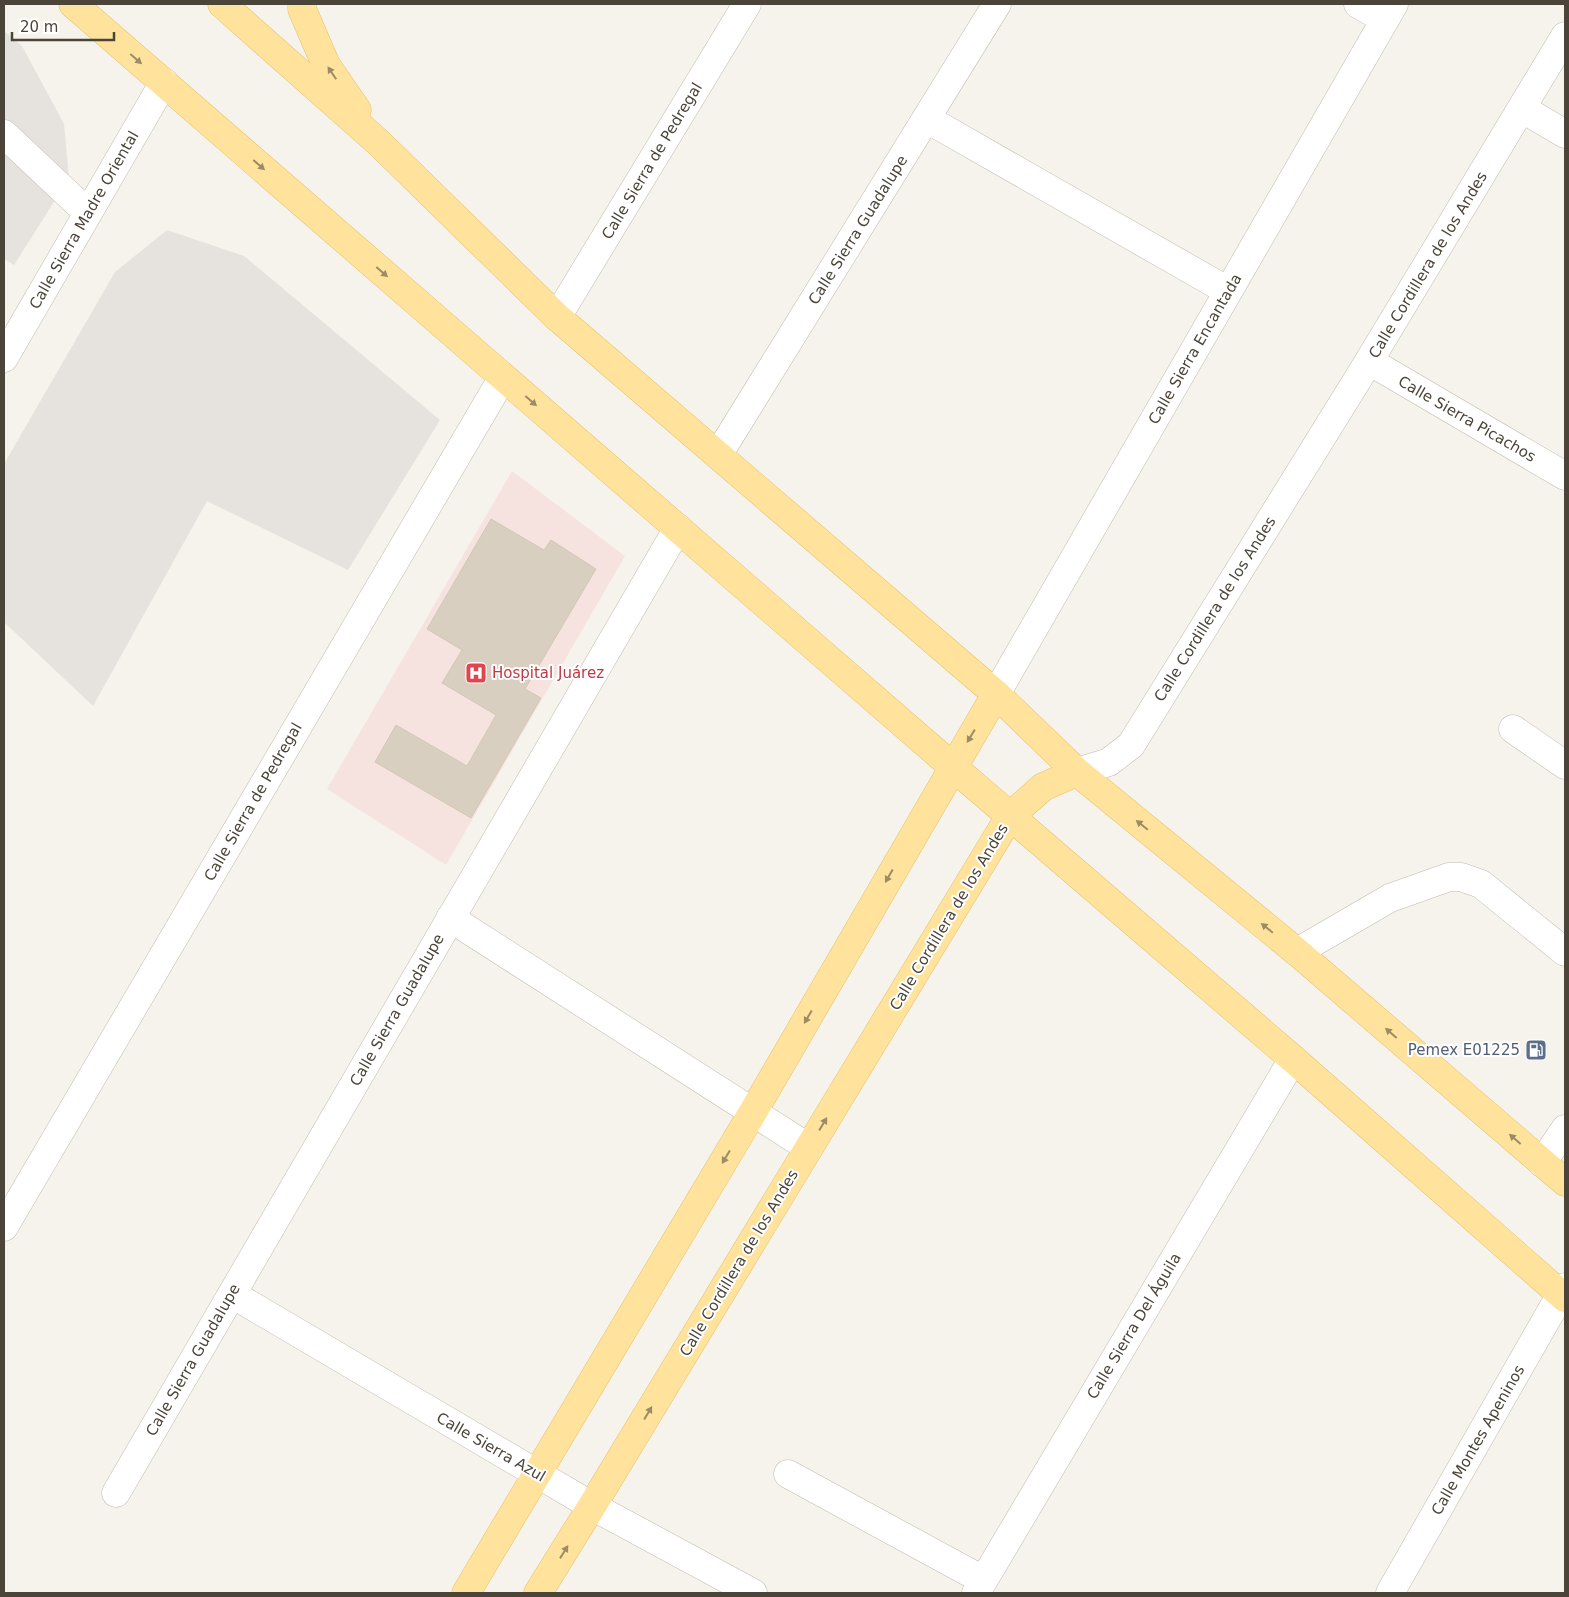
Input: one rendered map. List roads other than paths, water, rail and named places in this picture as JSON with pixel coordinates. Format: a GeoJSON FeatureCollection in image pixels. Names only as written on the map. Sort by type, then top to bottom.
{"type":"FeatureCollection","features":[{"type":"Feature","properties":{"kind":"main road"},"geometry":{"type":"LineString","coordinates":[[73,4],[952,767],[1564,1293]]}},
{"type":"Feature","properties":{"kind":"main road"},"geometry":{"type":"LineString","coordinates":[[222,4],[379,143],[557,317],[996,694],[1078,772],[1297,952],[1565,1182]]}},
{"type":"Feature","properties":{"kind":"main road"},"geometry":{"type":"LineString","coordinates":[[302,4],[302,9],[326,65],[379,143]]}},
{"type":"Feature","properties":{"kind":"main road"},"geometry":{"type":"LineString","coordinates":[[466,1593],[753,1112],[996,694]]}},
{"type":"Feature","properties":{"kind":"main road","name":"Calle Cordillera de los Andes"},"geometry":{"type":"LineString","coordinates":[[538,1593],[1010,816],[1043,787],[1078,772]]}},
{"type":"Feature","properties":{"kind":"street","name":"Calle Sierra de Pedregal"},"geometry":{"type":"LineString","coordinates":[[557,317],[747,4]]}},
{"type":"Feature","properties":{"kind":"street","name":"Calle Sierra Guadalupe"},"geometry":{"type":"LineString","coordinates":[[718,455],[997,4]]}},
{"type":"Feature","properties":{"kind":"street"},"geometry":{"type":"LineString","coordinates":[[1358,4],[1389,12]]}},
{"type":"Feature","properties":{"kind":"street","name":"Calle Sierra Encantada"},"geometry":{"type":"LineString","coordinates":[[996,694],[1389,12]]}},
{"type":"Feature","properties":{"kind":"street","name":"Calle Cordillera de los Andes"},"geometry":{"type":"LineString","coordinates":[[1078,772],[1109,762],[1131,745],[1523,109],[1565,36]]}},
{"type":"Feature","properties":{"kind":"street","name":"Calle Sierra Madre Oriental"},"geometry":{"type":"LineString","coordinates":[[4,358],[164,82]]}},
{"type":"Feature","properties":{"kind":"street"},"geometry":{"type":"LineString","coordinates":[[1523,109],[1565,134]]}},
{"type":"Feature","properties":{"kind":"street"},"geometry":{"type":"LineString","coordinates":[[927,119],[1228,291]]}},
{"type":"Feature","properties":{"kind":"street"},"geometry":{"type":"LineString","coordinates":[[4,134],[88,213]]}},
{"type":"Feature","properties":{"kind":"street","name":"Calle Sierra Picachos"},"geometry":{"type":"LineString","coordinates":[[1368,361],[1565,476]]}},
{"type":"Feature","properties":{"kind":"street","name":"Calle Sierra de Pedregal"},"geometry":{"type":"LineString","coordinates":[[4,1227],[503,377]]}},
{"type":"Feature","properties":{"kind":"street","name":"Calle Sierra Guadalupe"},"geometry":{"type":"LineString","coordinates":[[116,1493],[678,528]]}},
{"type":"Feature","properties":{"kind":"street"},"geometry":{"type":"LineString","coordinates":[[1513,729],[1565,766]]}},
{"type":"Feature","properties":{"kind":"street"},"geometry":{"type":"LineString","coordinates":[[1297,952],[1390,898],[1449,877],[1461,877],[1481,884],[1565,952]]}},
{"type":"Feature","properties":{"kind":"street"},"geometry":{"type":"LineString","coordinates":[[450,918],[809,1148]]}},
{"type":"Feature","properties":{"kind":"street","name":"Calle Sierra Del Águila"},"geometry":{"type":"LineString","coordinates":[[980,1586],[1293,1059]]}},
{"type":"Feature","properties":{"kind":"street"},"geometry":{"type":"LineString","coordinates":[[1542,1163],[1565,1129]]}},
{"type":"Feature","properties":{"kind":"street","name":"Calle Montes Apeninos"},"geometry":{"type":"LineString","coordinates":[[1390,1593],[1564,1293]]}},
{"type":"Feature","properties":{"kind":"street","name":"Calle Sierra Azul"},"geometry":{"type":"LineString","coordinates":[[232,1294],[592,1506],[753,1593]]}},
{"type":"Feature","properties":{"kind":"street"},"geometry":{"type":"LineString","coordinates":[[788,1474],[980,1586]]}},
{"type":"Feature","properties":{"kind":"place","name":"Hospital Juárez"},"geometry":{"type":"Point","coordinates":[476,673]}},
{"type":"Feature","properties":{"kind":"place","name":"Pemex E01225"},"geometry":{"type":"Point","coordinates":[1536,1050]}}]}
